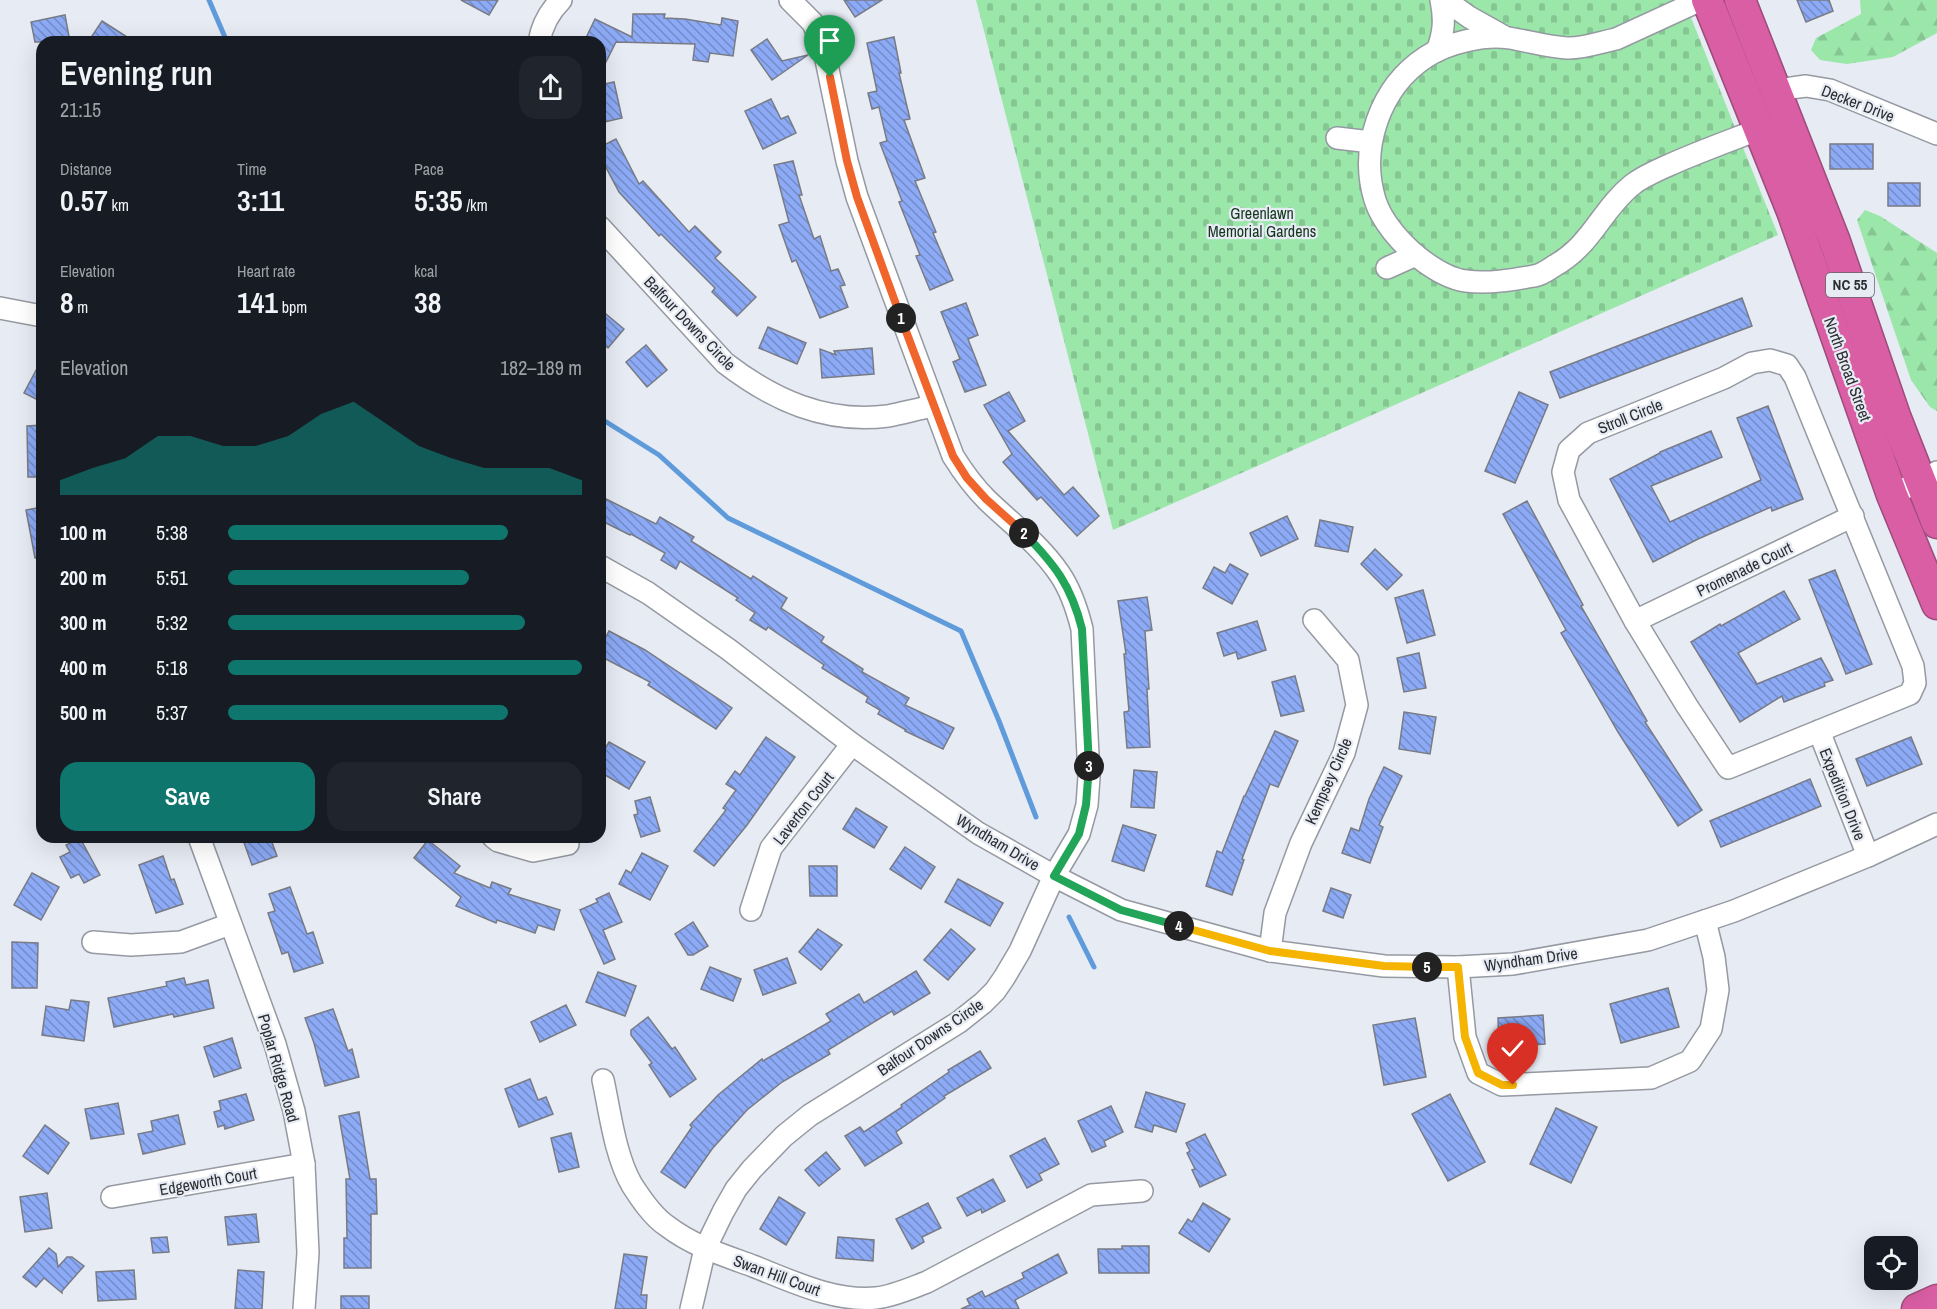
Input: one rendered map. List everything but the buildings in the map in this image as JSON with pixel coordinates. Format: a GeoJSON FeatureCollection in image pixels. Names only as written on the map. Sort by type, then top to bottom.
{"type":"FeatureCollection","features":[{"type":"Feature","properties":{"kind":"highway","name":"North Broad Street"},"geometry":{"type":"LineString","coordinates":[[1707,0],[1792,211],[1892,495],[1937,604]]}},
{"type":"Feature","properties":{"kind":"highway","name":"North Broad Street"},"geometry":{"type":"LineString","coordinates":[[1740,0],[1834,239],[1895,416],[1928,476],[1937,523]]}},
{"type":"Feature","properties":{"kind":"highway"},"geometry":{"type":"LineString","coordinates":[[1917,1309],[1937,1300]]}},
{"type":"Feature","properties":{"kind":"street"},"geometry":{"type":"LineString","coordinates":[[541,36],[544,23],[552,9],[561,0]]}},
{"type":"Feature","properties":{"kind":"street","name":"Balfour Downs Circle"},"geometry":{"type":"LineString","coordinates":[[691,1309],[705,1249],[736,1189],[752,1168],[784,1136],[810,1115],[959,1022],[995,992],[1020,951],[1054,876],[1079,834],[1086,805],[1089,777],[1082,629],[1073,600],[1060,573],[1036,546],[986,499],[967,478],[953,456],[857,197],[847,161],[824,50],[813,23],[790,0]]}},
{"type":"Feature","properties":{"kind":"street"},"geometry":{"type":"LineString","coordinates":[[1443,0],[1507,38]]}},
{"type":"Feature","properties":{"kind":"street"},"geometry":{"type":"LineString","coordinates":[[1437,51],[1444,34],[1443,0]]}},
{"type":"Feature","properties":{"kind":"street"},"geometry":{"type":"LineString","coordinates":[[1701,0],[1616,39],[1569,48],[1507,38],[1482,38],[1437,51],[1426,57],[1398,82],[1383,106],[1372,134],[1371,182],[1376,202],[1388,225],[1416,255],[1433,269],[1465,281],[1500,281],[1538,276],[1583,245],[1613,202],[1633,184],[1690,156],[1760,129]]}},
{"type":"Feature","properties":{"kind":"street","name":"Decker Drive"},"geometry":{"type":"LineString","coordinates":[[1776,90],[1806,86],[1824,88],[1937,134]]}},
{"type":"Feature","properties":{"kind":"street"},"geometry":{"type":"LineString","coordinates":[[1337,138],[1371,142]]}},
{"type":"Feature","properties":{"kind":"street","name":"Balfour Downs Circle"},"geometry":{"type":"LineString","coordinates":[[606,239],[725,363],[749,382],[774,396],[801,407],[831,415],[860,417],[887,416],[933,406]]}},
{"type":"Feature","properties":{"kind":"street"},"geometry":{"type":"LineString","coordinates":[[1387,268],[1416,255]]}},
{"type":"Feature","properties":{"kind":"street"},"geometry":{"type":"LineString","coordinates":[[0,308],[36,315]]}},
{"type":"Feature","properties":{"kind":"street","name":"Stroll Circle"},"geometry":{"type":"LineString","coordinates":[[1770,360],[1786,365],[1795,377],[1852,516],[1913,666],[1915,683],[1910,694],[1728,768],[1635,621],[1569,500],[1563,472],[1569,450],[1588,432],[1724,378],[1752,363],[1770,360]]}},
{"type":"Feature","properties":{"kind":"street"},"geometry":{"type":"LineString","coordinates":[[1892,495],[1928,476]]}},
{"type":"Feature","properties":{"kind":"street","name":"Promenade Court"},"geometry":{"type":"LineString","coordinates":[[1635,621],[1852,516]]}},
{"type":"Feature","properties":{"kind":"street","name":"Wyndham Drive"},"geometry":{"type":"LineString","coordinates":[[606,569],[648,592],[728,649],[852,744],[978,833],[1054,876],[1121,910],[1270,951],[1384,966],[1458,967],[1513,964],[1648,940],[1705,921],[1868,856],[1937,824]]}},
{"type":"Feature","properties":{"kind":"street","name":"Kempsey Circle"},"geometry":{"type":"LineString","coordinates":[[1270,951],[1275,913],[1301,843],[1344,753],[1357,705],[1348,660],[1314,620]]}},
{"type":"Feature","properties":{"kind":"street","name":"Expedition Drive"},"geometry":{"type":"LineString","coordinates":[[1819,731],[1868,856]]}},
{"type":"Feature","properties":{"kind":"street","name":"Laverton Court"},"geometry":{"type":"LineString","coordinates":[[751,910],[771,848],[852,744]]}},
{"type":"Feature","properties":{"kind":"street","name":"Poplar Ridge Road"},"geometry":{"type":"LineString","coordinates":[[202,843],[275,1044],[294,1112],[304,1164],[308,1253],[304,1309]]}},
{"type":"Feature","properties":{"kind":"street"},"geometry":{"type":"LineString","coordinates":[[505,843],[533,851],[568,844]]}},
{"type":"Feature","properties":{"kind":"street"},"geometry":{"type":"LineString","coordinates":[[1458,967],[1465,1037],[1478,1073],[1502,1085],[1651,1078],[1690,1061],[1711,1029],[1718,990],[1714,957],[1705,921]]}},
{"type":"Feature","properties":{"kind":"street"},"geometry":{"type":"LineString","coordinates":[[93,942],[131,945],[181,942],[230,924]]}},
{"type":"Feature","properties":{"kind":"street","name":"Swan Hill Court"},"geometry":{"type":"LineString","coordinates":[[603,1080],[615,1137],[631,1183],[646,1205],[665,1226],[705,1249],[828,1294],[851,1298],[875,1298],[900,1293],[927,1282],[1091,1195],[1142,1191]]}},
{"type":"Feature","properties":{"kind":"street","name":"Edgeworth Court"},"geometry":{"type":"LineString","coordinates":[[112,1197],[304,1164]]}},
{"type":"Feature","properties":{"kind":"green space","name":"Greenlawn Memorial Gardens"},"geometry":{"type":"Polygon","coordinates":[[[976,0],[1684,0],[1778,235],[1113,530],[976,0]]]}},
{"type":"Feature","properties":{"kind":"green space"},"geometry":{"type":"Polygon","coordinates":[[[1860,0],[1937,0],[1937,33],[1893,57],[1847,64],[1820,60],[1811,50],[1816,38],[1861,14],[1860,0]]]}},
{"type":"Feature","properties":{"kind":"green space"},"geometry":{"type":"Polygon","coordinates":[[[1865,210],[1880,216],[1937,253],[1937,411],[1930,407],[1911,380],[1857,220],[1865,210]]]}},
{"type":"Feature","properties":{"kind":"waterway"},"geometry":{"type":"LineString","coordinates":[[209,0],[224,36]]}},
{"type":"Feature","properties":{"kind":"waterway"},"geometry":{"type":"LineString","coordinates":[[606,422],[659,455],[728,518],[961,631],[1036,817]]}},
{"type":"Feature","properties":{"kind":"waterway"},"geometry":{"type":"LineString","coordinates":[[1069,917],[1094,967]]}},
{"type":"Feature","properties":{"kind":"route"},"geometry":{"type":"LineString","coordinates":[[830,77],[847,161],[857,197],[953,456],[967,478],[986,499],[1020,530],[1060,573],[1077,609],[1082,629],[1089,777],[1086,805],[1079,834],[1054,876],[1121,910],[1270,951],[1384,966],[1458,967],[1465,1037],[1478,1073],[1502,1085],[1513,1085]]}}]}
